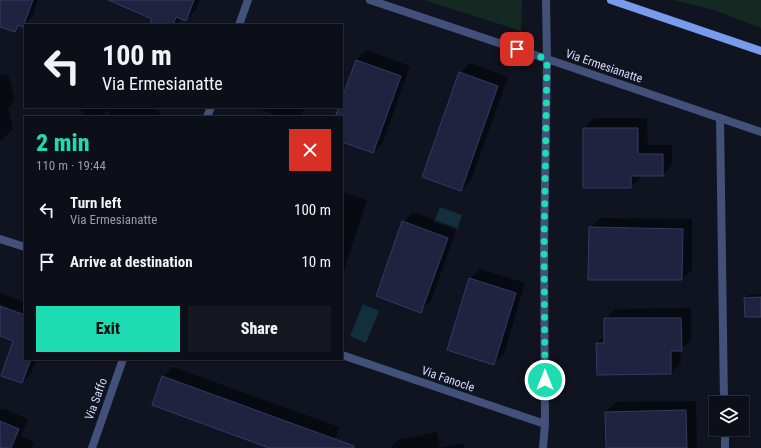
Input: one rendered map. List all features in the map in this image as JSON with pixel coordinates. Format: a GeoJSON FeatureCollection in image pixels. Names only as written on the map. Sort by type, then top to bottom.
{"type":"FeatureCollection","features":[{"type":"Feature","properties":{"kind":"street"},"geometry":{"type":"LineString","coordinates":[[239,24],[248,0]]}},
{"type":"Feature","properties":{"kind":"street","name":"Via Ermesianatte"},"geometry":{"type":"LineString","coordinates":[[370,0],[761,132]]}},
{"type":"Feature","properties":{"kind":"street"},"geometry":{"type":"LineString","coordinates":[[543,448],[545,424],[544,248],[547,59],[546,0]]}},
{"type":"Feature","properties":{"kind":"street"},"geometry":{"type":"LineString","coordinates":[[611,0],[761,51]]}},
{"type":"Feature","properties":{"kind":"street"},"geometry":{"type":"LineString","coordinates":[[720,118],[724,396]]}},
{"type":"Feature","properties":{"kind":"street"},"geometry":{"type":"LineString","coordinates":[[0,238],[24,247]]}},
{"type":"Feature","properties":{"kind":"street","name":"Via Fanocle"},"geometry":{"type":"LineString","coordinates":[[343,355],[545,424]]}},
{"type":"Feature","properties":{"kind":"street","name":"Via Saffo"},"geometry":{"type":"LineString","coordinates":[[92,448],[123,360]]}},
{"type":"Feature","properties":{"kind":"street"},"geometry":{"type":"LineString","coordinates":[[725,436],[725,448]]}},
{"type":"Feature","properties":{"kind":"green space"},"geometry":{"type":"Polygon","coordinates":[[[424,0],[522,0],[521,31],[424,0]]]}},
{"type":"Feature","properties":{"kind":"green space"},"geometry":{"type":"Polygon","coordinates":[[[673,0],[761,0],[761,28],[714,10],[673,0]]]}},
{"type":"Feature","properties":{"kind":"water"},"geometry":{"type":"Polygon","coordinates":[[[440,207],[462,215],[457,230],[434,222],[440,207]]]}},
{"type":"Feature","properties":{"kind":"water"},"geometry":{"type":"Polygon","coordinates":[[[363,304],[379,311],[366,343],[350,336],[363,304]]]}},
{"type":"Feature","properties":{"kind":"building"},"geometry":{"type":"Polygon","coordinates":[[[0,0],[33,0],[23,27],[18,25],[15,32],[0,27],[0,0]]]}},
{"type":"Feature","properties":{"kind":"building"},"geometry":{"type":"Polygon","coordinates":[[[108,0],[194,0],[186,21],[176,17],[173,24],[150,24],[152,19],[108,0]]]}},
{"type":"Feature","properties":{"kind":"building"},"geometry":{"type":"Polygon","coordinates":[[[356,60],[401,76],[373,153],[343,142],[343,116],[335,116],[339,108],[343,108],[343,95],[356,60]]]}},
{"type":"Feature","properties":{"kind":"building"},"geometry":{"type":"Polygon","coordinates":[[[459,72],[498,86],[461,191],[422,177],[459,72]]]}},
{"type":"Feature","properties":{"kind":"building"},"geometry":{"type":"Polygon","coordinates":[[[583,128],[638,128],[638,154],[663,154],[663,176],[631,176],[631,188],[583,188],[583,128]]]}},
{"type":"Feature","properties":{"kind":"building"},"geometry":{"type":"Polygon","coordinates":[[[402,221],[448,238],[421,313],[376,296],[402,221]]]}},
{"type":"Feature","properties":{"kind":"building"},"geometry":{"type":"Polygon","coordinates":[[[589,227],[683,229],[682,280],[588,280],[589,227]]]}},
{"type":"Feature","properties":{"kind":"building"},"geometry":{"type":"Polygon","coordinates":[[[469,278],[516,293],[494,365],[447,350],[469,278]]]}},
{"type":"Feature","properties":{"kind":"building"},"geometry":{"type":"Polygon","coordinates":[[[761,297],[761,317],[745,317],[744,298],[761,297]]]}},
{"type":"Feature","properties":{"kind":"building"},"geometry":{"type":"Polygon","coordinates":[[[0,306],[24,315],[24,360],[31,360],[22,383],[1,376],[13,341],[0,336],[0,306]]]}},
{"type":"Feature","properties":{"kind":"building"},"geometry":{"type":"Polygon","coordinates":[[[604,318],[681,318],[682,351],[671,351],[671,374],[597,375],[596,343],[604,343],[604,318]]]}},
{"type":"Feature","properties":{"kind":"building"},"geometry":{"type":"Polygon","coordinates":[[[162,376],[354,446],[354,448],[269,448],[152,405],[162,376]]]}},
{"type":"Feature","properties":{"kind":"building"},"geometry":{"type":"Polygon","coordinates":[[[686,410],[687,448],[606,448],[605,412],[686,410]]]}},
{"type":"Feature","properties":{"kind":"building"},"geometry":{"type":"Polygon","coordinates":[[[0,421],[19,429],[11,448],[0,448],[0,421]]]}},
{"type":"Feature","properties":{"kind":"route"},"geometry":{"type":"LineString","coordinates":[[517,49],[547,59],[544,248],[545,380]]}}]}
